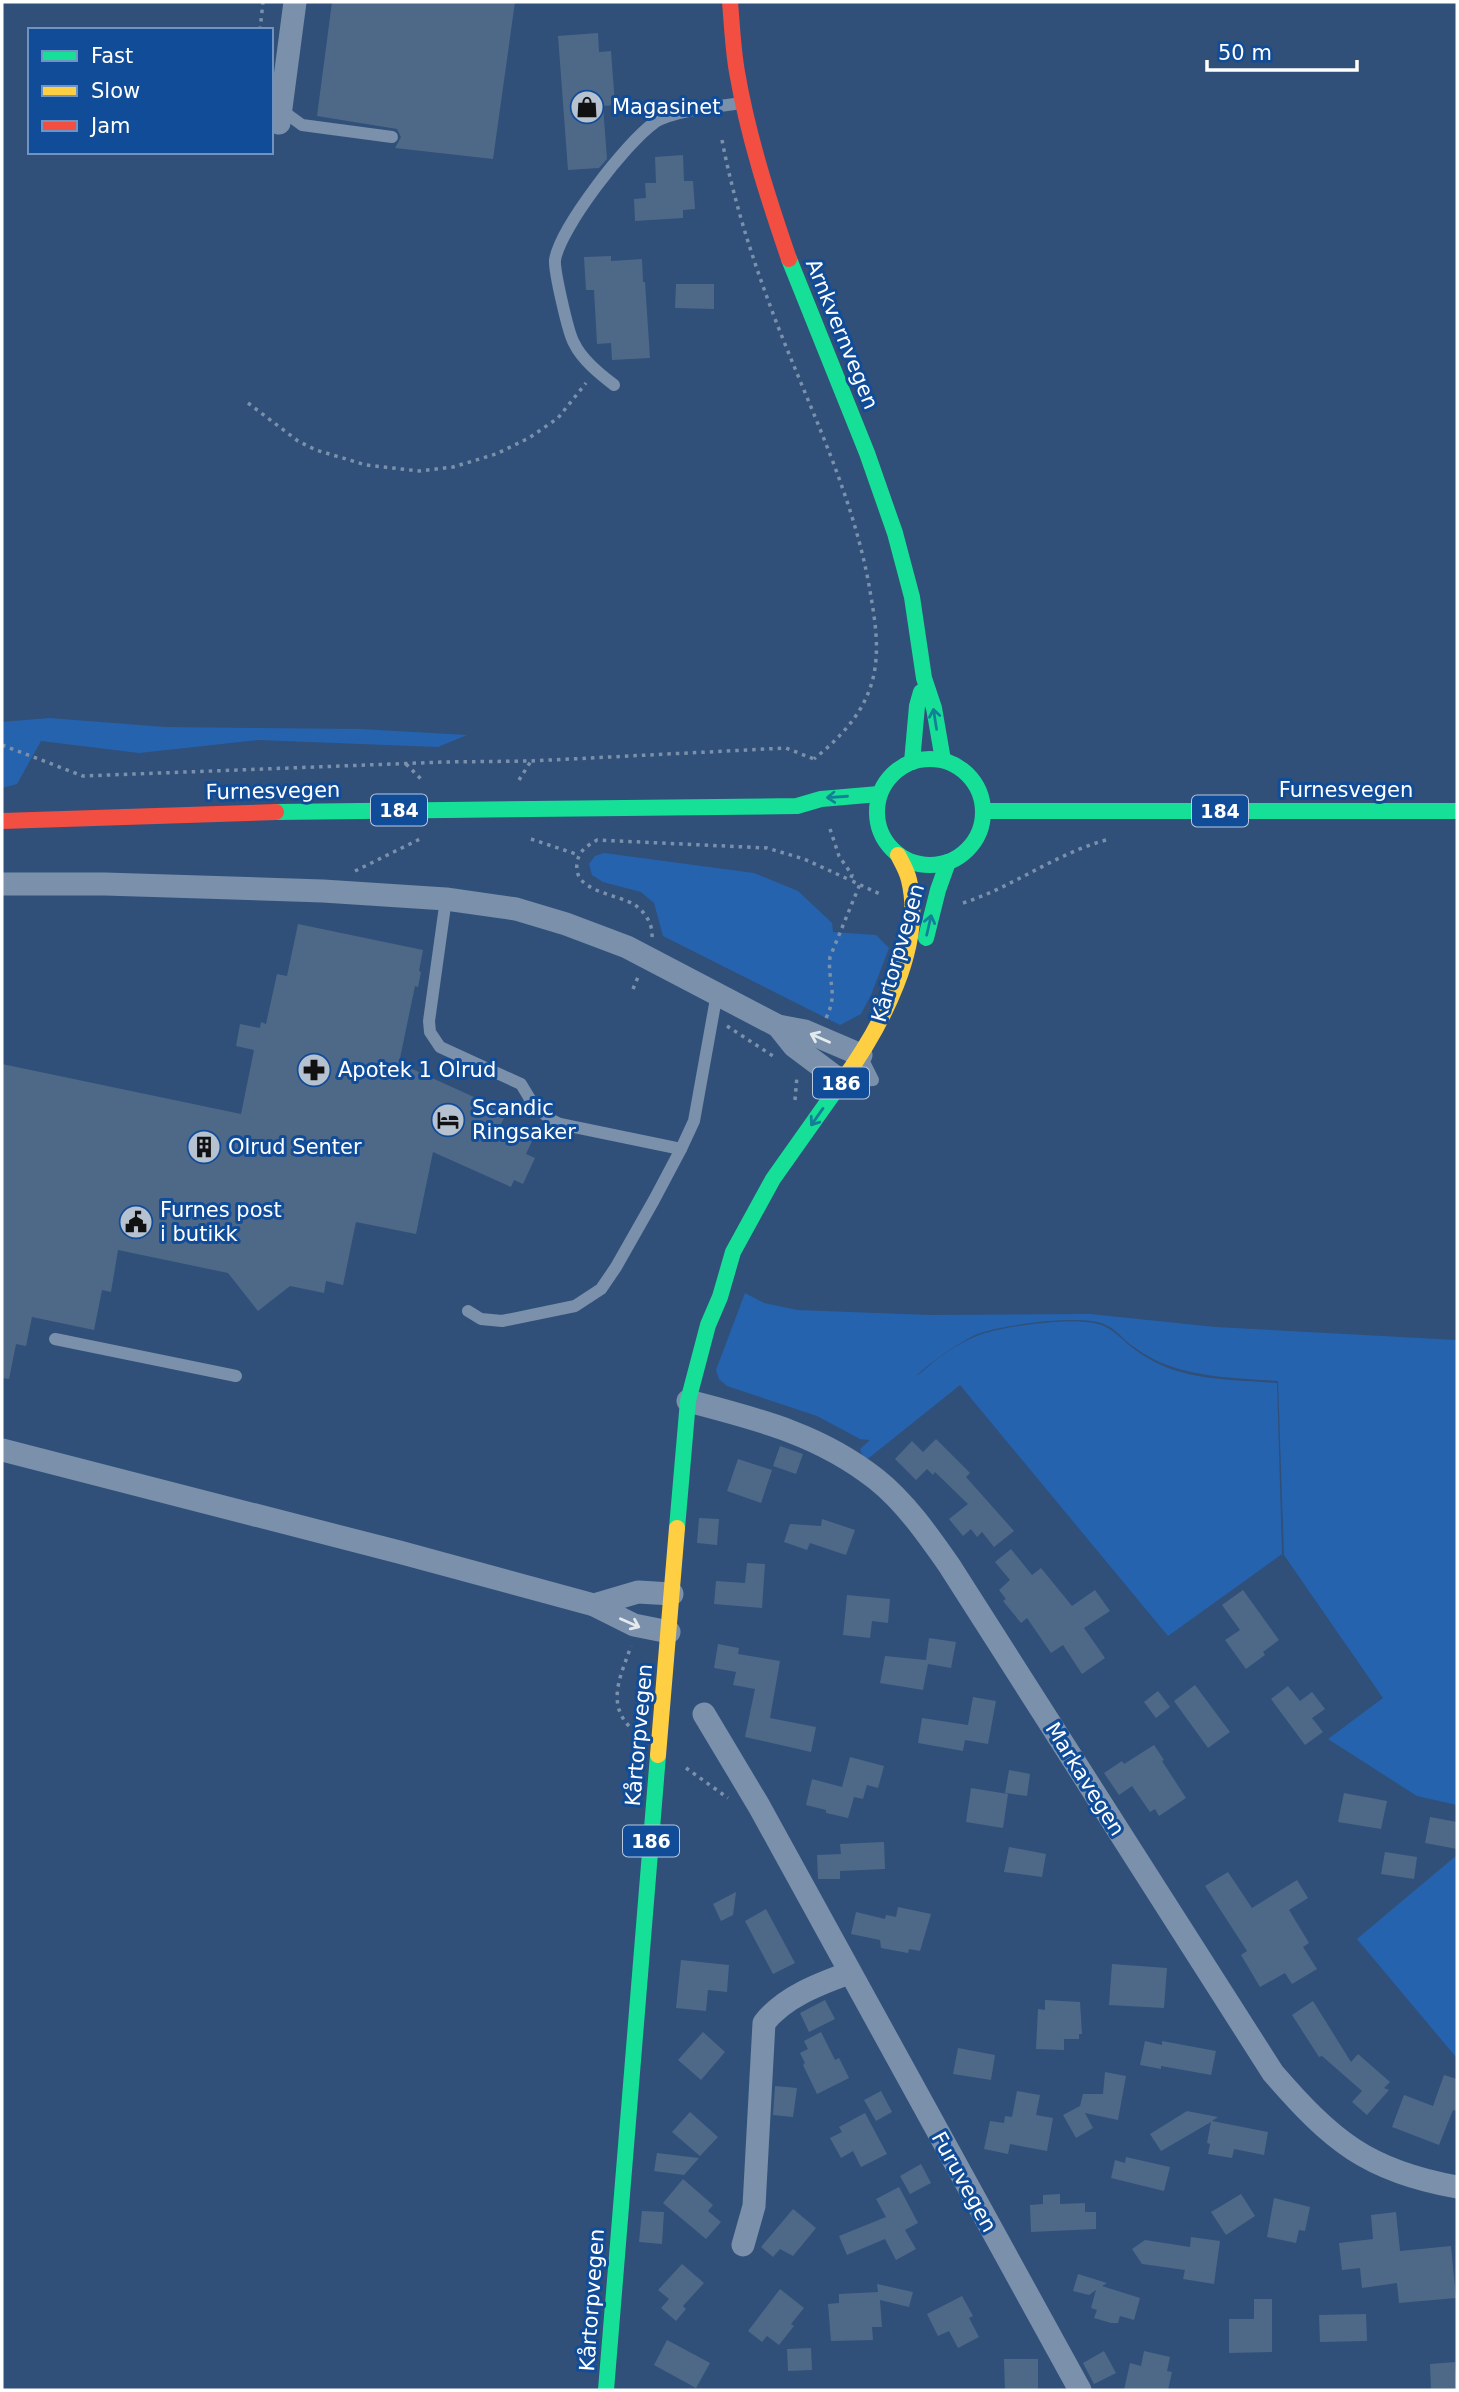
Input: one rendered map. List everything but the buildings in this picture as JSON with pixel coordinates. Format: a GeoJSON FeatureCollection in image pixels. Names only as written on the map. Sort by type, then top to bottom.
{"type":"FeatureCollection","features":[{"type":"Feature","properties":{"kind":"main road","name":"Arnkvernvegen"},"geometry":{"type":"LineString","coordinates":[[730,2],[741,103],[755,160],[773,217],[891,520],[913,601],[924,679]]}},
{"type":"Feature","properties":{"kind":"main road"},"geometry":{"type":"LineString","coordinates":[[924,679],[933,704],[943,760]]}},
{"type":"Feature","properties":{"kind":"main road"},"geometry":{"type":"LineString","coordinates":[[912,762],[917,706],[924,679]]}},
{"type":"Feature","properties":{"kind":"main road"},"geometry":{"type":"LineString","coordinates":[[943,760],[954,764],[971,779],[982,799],[983,811],[977,836],[960,856],[948,862],[922,865],[898,855],[888,846],[877,823],[879,794],[892,774],[912,762],[943,760]]}},
{"type":"Feature","properties":{"kind":"main road","name":"Furnesvegen"},"geometry":{"type":"LineString","coordinates":[[2,821],[235,811],[797,807],[821,799],[879,794]]}},
{"type":"Feature","properties":{"kind":"main road","name":"Furnesvegen"},"geometry":{"type":"LineString","coordinates":[[797,807],[826,822]]}},
{"type":"Feature","properties":{"kind":"main road","name":"Furnesvegen"},"geometry":{"type":"LineString","coordinates":[[983,811],[1457,811]]}},
{"type":"Feature","properties":{"kind":"main road"},"geometry":{"type":"LineString","coordinates":[[856,820],[877,823]]}},
{"type":"Feature","properties":{"kind":"main road","name":"Kårtorpvegen"},"geometry":{"type":"LineString","coordinates":[[606,2390],[672,1594],[682,1401],[720,1297],[733,1252],[773,1180],[861,1055],[892,997],[909,943],[912,918],[909,879],[898,855]]}},
{"type":"Feature","properties":{"kind":"main road","name":"Kårtorpvegen"},"geometry":{"type":"LineString","coordinates":[[919,968],[938,890],[948,862]]}},
{"type":"Feature","properties":{"kind":"main road","name":"186"},"geometry":{"type":"LineString","coordinates":[[858,1101],[885,1058]]}},
{"type":"Feature","properties":{"kind":"main road","name":"Kårtorpvegen"},"geometry":{"type":"LineString","coordinates":[[720,1297],[747,1259]]}},
{"type":"Feature","properties":{"kind":"street"},"geometry":{"type":"LineString","coordinates":[[277,113],[295,2]]}},
{"type":"Feature","properties":{"kind":"street"},"geometry":{"type":"LineString","coordinates":[[2,884],[239,887],[446,899],[516,909],[566,924],[646,956],[778,1026],[805,1031],[861,1055]]}},
{"type":"Feature","properties":{"kind":"street"},"geometry":{"type":"LineString","coordinates":[[778,1026],[794,1045],[842,1082]]}},
{"type":"Feature","properties":{"kind":"street","name":"Markavegen"},"geometry":{"type":"LineString","coordinates":[[682,1401],[799,1433],[825,1445],[876,1479],[897,1499],[949,1565],[1273,2073],[1310,2116],[1351,2149],[1396,2172],[1457,2187]]}},
{"type":"Feature","properties":{"kind":"street"},"geometry":{"type":"LineString","coordinates":[[2,1450],[594,1605],[634,1625],[669,1632]]}},
{"type":"Feature","properties":{"kind":"street"},"geometry":{"type":"LineString","coordinates":[[594,1605],[638,1592],[672,1594]]}},
{"type":"Feature","properties":{"kind":"street","name":"Furuvegen"},"geometry":{"type":"LineString","coordinates":[[704,1714],[759,1806],[1080,2390]]}},
{"type":"Feature","properties":{"kind":"street"},"geometry":{"type":"LineString","coordinates":[[743,2245],[754,2206],[764,2023],[772,2012],[784,2003],[849,1973]]}},
{"type":"Feature","properties":{"kind":"lane"},"geometry":{"type":"LineString","coordinates":[[614,385],[596,370],[574,343],[555,262],[564,234],[621,155],[655,122],[741,103]]}},
{"type":"Feature","properties":{"kind":"lane"},"geometry":{"type":"LineString","coordinates":[[277,113],[302,125],[392,137]]}},
{"type":"Feature","properties":{"kind":"lane"},"geometry":{"type":"LineString","coordinates":[[446,899],[429,1021],[430,1032],[440,1047],[521,1084],[533,1104],[560,1124],[681,1149]]}},
{"type":"Feature","properties":{"kind":"lane"},"geometry":{"type":"LineString","coordinates":[[468,1311],[481,1319],[502,1321],[575,1306],[600,1289],[616,1267],[694,1121],[717,993]]}},
{"type":"Feature","properties":{"kind":"lane"},"geometry":{"type":"LineString","coordinates":[[842,1082],[873,1080],[861,1055]]}},
{"type":"Feature","properties":{"kind":"lane"},"geometry":{"type":"LineString","coordinates":[[55,1339],[236,1376]]}},
{"type":"Feature","properties":{"kind":"path"},"geometry":{"type":"LineString","coordinates":[[260,28],[263,2]]}},
{"type":"Feature","properties":{"kind":"path"},"geometry":{"type":"LineString","coordinates":[[2,746],[83,776],[531,761],[786,748],[814,759],[840,738],[862,708],[871,686],[876,660],[873,610],[855,523],[830,451],[757,271],[728,170],[715,107]]}},
{"type":"Feature","properties":{"kind":"path"},"geometry":{"type":"LineString","coordinates":[[248,403],[298,441],[316,450],[366,465],[419,471],[453,467],[496,454],[529,438],[558,418],[596,370]]}},
{"type":"Feature","properties":{"kind":"path"},"geometry":{"type":"LineString","coordinates":[[405,764],[428,785]]}},
{"type":"Feature","properties":{"kind":"path"},"geometry":{"type":"LineString","coordinates":[[826,822],[839,856],[852,875],[850,880]]}},
{"type":"Feature","properties":{"kind":"path"},"geometry":{"type":"LineString","coordinates":[[349,875],[428,835]]}},
{"type":"Feature","properties":{"kind":"path"},"geometry":{"type":"LineString","coordinates":[[530,838],[579,855]]}},
{"type":"Feature","properties":{"kind":"path"},"geometry":{"type":"LineString","coordinates":[[953,904],[983,896],[1053,860],[1107,840]]}},
{"type":"Feature","properties":{"kind":"path"},"geometry":{"type":"LineString","coordinates":[[633,989],[652,941],[653,929],[649,919],[635,905],[591,888],[578,875],[576,866],[579,855],[586,846],[597,841],[767,848],[804,859],[860,884],[830,957],[834,997],[822,1025]]}},
{"type":"Feature","properties":{"kind":"path"},"geometry":{"type":"LineString","coordinates":[[713,1018],[775,1057]]}},
{"type":"Feature","properties":{"kind":"path"},"geometry":{"type":"LineString","coordinates":[[790,1069],[797,1075]]}},
{"type":"Feature","properties":{"kind":"path"},"geometry":{"type":"LineString","coordinates":[[629,1726],[621,1715],[616,1696],[631,1646]]}},
{"type":"Feature","properties":{"kind":"path"},"geometry":{"type":"LineString","coordinates":[[678,1763],[732,1801],[744,1806],[759,1806]]}},
{"type":"Feature","properties":{"kind":"shaded area"},"geometry":{"type":"Polygon","coordinates":[[[49,718],[165,727],[360,729],[467,735],[438,747],[258,740],[139,753],[41,741],[17,784],[2,788],[2,722],[49,718]]]}},
{"type":"Feature","properties":{"kind":"shaded area"},"geometry":{"type":"Polygon","coordinates":[[[604,853],[754,873],[798,891],[832,923],[833,932],[876,935],[889,948],[861,1014],[840,1025],[663,936],[654,903],[641,892],[603,882],[592,875],[589,864],[595,856],[604,853]]]}},
{"type":"Feature","properties":{"kind":"shaded area"},"geometry":{"type":"Polygon","coordinates":[[[745,1293],[764,1303],[797,1310],[929,1315],[1090,1314],[1215,1327],[1457,1340],[1457,1805],[1417,1796],[1328,1739],[1383,1698],[1284,1555],[1278,1381],[1219,1377],[1176,1368],[1140,1351],[1109,1326],[1077,1320],[1038,1322],[984,1332],[950,1349],[916,1376],[950,1350],[988,1332],[1022,1326],[1078,1322],[1104,1326],[1140,1354],[1174,1370],[1218,1379],[1277,1383],[1282,1554],[1168,1636],[960,1385],[865,1461],[860,1449],[870,1440],[860,1439],[817,1416],[727,1386],[719,1379],[716,1370],[745,1293]]]}},
{"type":"Feature","properties":{"kind":"shaded area"},"geometry":{"type":"Polygon","coordinates":[[[1457,1855],[1457,2057],[1456,2057],[1357,1939],[1457,1855]]]}},
{"type":"Feature","properties":{"kind":"traffic: fast"},"geometry":{"type":"LineString","coordinates":[[789,259],[867,453],[895,533],[912,597],[924,678],[934,708],[943,760]]}},
{"type":"Feature","properties":{"kind":"traffic: fast"},"geometry":{"type":"LineString","coordinates":[[912,762],[917,706],[921,692]]}},
{"type":"Feature","properties":{"kind":"traffic: fast"},"geometry":{"type":"LineString","coordinates":[[930,759],[950,763],[968,774],[979,792],[983,812],[979,832],[968,850],[950,861],[930,865],[910,861],[892,850],[881,832],[877,812],[881,792],[892,774],[910,763],[930,759]]}},
{"type":"Feature","properties":{"kind":"traffic: fast"},"geometry":{"type":"LineString","coordinates":[[276,812],[797,806],[821,799],[879,794]]}},
{"type":"Feature","properties":{"kind":"traffic: fast"},"geometry":{"type":"LineString","coordinates":[[983,811],[1457,811]]}},
{"type":"Feature","properties":{"kind":"traffic: fast"},"geometry":{"type":"LineString","coordinates":[[926,938],[948,862]]}},
{"type":"Feature","properties":{"kind":"traffic: fast"},"geometry":{"type":"LineString","coordinates":[[677,1528],[688,1401],[708,1325],[720,1297],[733,1252],[773,1179],[843,1080]]}},
{"type":"Feature","properties":{"kind":"traffic: fast"},"geometry":{"type":"LineString","coordinates":[[606,2390],[658,1755]]}},
{"type":"Feature","properties":{"kind":"traffic: slow"},"geometry":{"type":"LineString","coordinates":[[843,1080],[885,1011],[905,958],[911,932],[912,905],[908,877],[898,855]]}},
{"type":"Feature","properties":{"kind":"traffic: slow"},"geometry":{"type":"LineString","coordinates":[[658,1755],[677,1528]]}},
{"type":"Feature","properties":{"kind":"traffic: jam"},"geometry":{"type":"LineString","coordinates":[[730,2],[736,63],[747,120],[789,259]]}},
{"type":"Feature","properties":{"kind":"traffic: jam"},"geometry":{"type":"LineString","coordinates":[[2,821],[276,812]]}},
{"type":"Feature","properties":{"kind":"place","name":"Magasinet"},"geometry":{"type":"Point","coordinates":[587,107]}},
{"type":"Feature","properties":{"kind":"place","name":"Apotek 1 Olrud"},"geometry":{"type":"Point","coordinates":[314,1070]}},
{"type":"Feature","properties":{"kind":"place","name":"Scandic Ringsaker"},"geometry":{"type":"Point","coordinates":[448,1120]}},
{"type":"Feature","properties":{"kind":"place","name":"Olrud Senter"},"geometry":{"type":"Point","coordinates":[204,1147]}},
{"type":"Feature","properties":{"kind":"place","name":"Furnes post i butikk"},"geometry":{"type":"Point","coordinates":[136,1222]}}]}
